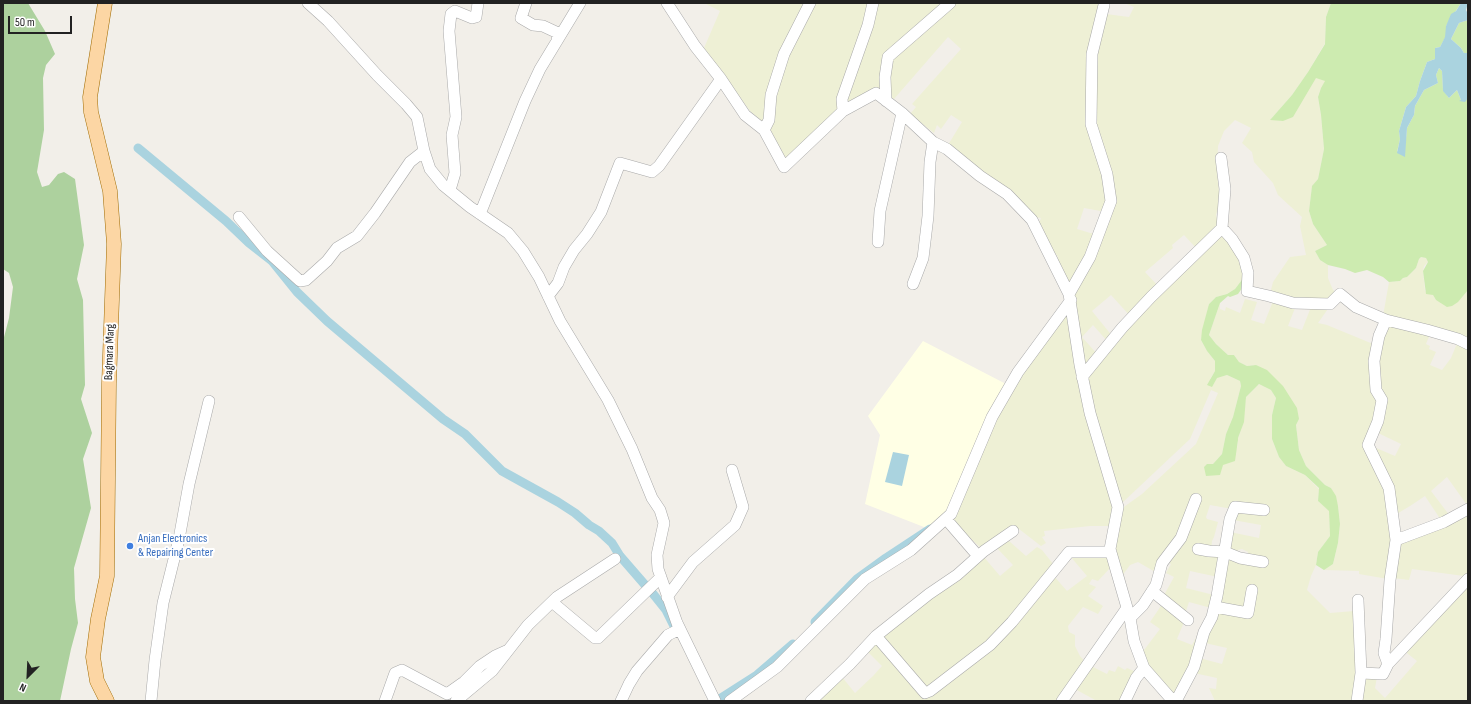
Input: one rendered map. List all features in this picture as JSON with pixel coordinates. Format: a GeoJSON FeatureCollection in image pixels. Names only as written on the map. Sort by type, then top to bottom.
{"type":"FeatureCollection","features":[{"type":"Feature","properties":{"kind":"main road","name":"Bagmara Marg"},"geometry":{"type":"LineString","coordinates":[[105,3],[90,97],[91,112],[110,191],[114,244],[109,383],[107,576],[98,619],[93,657],[97,681],[107,701]]}},
{"type":"Feature","properties":{"kind":"street"},"geometry":{"type":"LineString","coordinates":[[308,3],[328,21],[377,76],[406,104],[417,117],[424,150],[430,168],[443,185],[480,214],[508,233],[523,250],[539,277],[560,321],[608,400],[632,449],[652,498],[660,510],[664,523],[657,555],[660,577],[680,629],[714,701]]}},
{"type":"Feature","properties":{"kind":"street"},"geometry":{"type":"LineString","coordinates":[[450,190],[454,173],[452,135],[456,117],[449,31],[452,14],[455,11],[472,18],[476,17],[478,3]]}},
{"type":"Feature","properties":{"kind":"street"},"geometry":{"type":"LineString","coordinates":[[526,3],[521,18],[533,25],[544,26],[558,33],[557,41]]}},
{"type":"Feature","properties":{"kind":"street"},"geometry":{"type":"LineString","coordinates":[[480,214],[540,69],[580,3]]}},
{"type":"Feature","properties":{"kind":"street"},"geometry":{"type":"LineString","coordinates":[[667,3],[745,115],[764,130],[784,167],[843,112],[876,93],[902,113],[933,142],[947,149],[980,176],[1007,194],[1032,220],[1070,297],[1082,377],[1090,413],[1118,507],[1110,549],[1129,613],[1134,641],[1144,668],[1175,701],[1194,667],[1204,632],[1212,617],[1230,519],[1235,507],[1264,510]]}},
{"type":"Feature","properties":{"kind":"street"},"geometry":{"type":"LineString","coordinates":[[764,130],[769,120],[771,95],[784,54],[810,3]]}},
{"type":"Feature","properties":{"kind":"street"},"geometry":{"type":"LineString","coordinates":[[843,112],[842,99],[868,25],[873,3]]}},
{"type":"Feature","properties":{"kind":"street"},"geometry":{"type":"LineString","coordinates":[[886,101],[885,77],[888,57],[950,3]]}},
{"type":"Feature","properties":{"kind":"street"},"geometry":{"type":"LineString","coordinates":[[730,701],[777,668],[865,579],[910,550],[951,514],[996,410],[1018,372],[1070,297],[1090,257],[1111,201],[1107,174],[1091,124],[1092,54],[1104,5]]}},
{"type":"Feature","properties":{"kind":"street"},"geometry":{"type":"LineString","coordinates":[[548,296],[558,283],[564,267],[574,250],[587,234],[601,212],[620,163],[652,172],[659,166],[721,79]]}},
{"type":"Feature","properties":{"kind":"street"},"geometry":{"type":"LineString","coordinates":[[878,242],[880,211],[902,113]]}},
{"type":"Feature","properties":{"kind":"street"},"geometry":{"type":"LineString","coordinates":[[913,284],[923,258],[928,216],[930,162],[933,142]]}},
{"type":"Feature","properties":{"kind":"street"},"geometry":{"type":"LineString","coordinates":[[239,217],[267,251],[300,281],[306,280],[327,261],[337,248],[357,236],[375,213],[410,162],[424,150]]}},
{"type":"Feature","properties":{"kind":"street"},"geometry":{"type":"LineString","coordinates":[[1082,377],[1131,318],[1222,228],[1225,190],[1221,158]]}},
{"type":"Feature","properties":{"kind":"street"},"geometry":{"type":"LineString","coordinates":[[1222,228],[1232,239],[1244,258],[1248,274],[1247,291],[1294,303],[1330,304],[1340,294],[1356,307],[1386,320],[1458,339],[1468,344]]}},
{"type":"Feature","properties":{"kind":"street"},"geometry":{"type":"LineString","coordinates":[[1386,320],[1380,336],[1374,361],[1376,390],[1382,400],[1378,421],[1368,445],[1389,488],[1396,540],[1390,580],[1384,653],[1388,664]]}},
{"type":"Feature","properties":{"kind":"street"},"geometry":{"type":"LineString","coordinates":[[151,701],[163,603],[179,539],[188,484],[209,401]]}},
{"type":"Feature","properties":{"kind":"street"},"geometry":{"type":"LineString","coordinates":[[667,597],[694,562],[735,525],[743,507],[732,470]]}},
{"type":"Feature","properties":{"kind":"street"},"geometry":{"type":"LineString","coordinates":[[1062,701],[1129,613],[1143,605],[1156,585],[1162,563],[1181,538],[1196,499]]}},
{"type":"Feature","properties":{"kind":"street"},"geometry":{"type":"LineString","coordinates":[[1396,540],[1444,522],[1468,509]]}},
{"type":"Feature","properties":{"kind":"street"},"geometry":{"type":"LineString","coordinates":[[946,519],[978,556]]}},
{"type":"Feature","properties":{"kind":"street"},"geometry":{"type":"LineString","coordinates":[[811,701],[850,664],[876,636],[929,594],[958,575],[978,556],[1013,530]]}},
{"type":"Feature","properties":{"kind":"street"},"geometry":{"type":"LineString","coordinates":[[1198,549],[1225,552],[1240,558],[1263,562]]}},
{"type":"Feature","properties":{"kind":"street"},"geometry":{"type":"LineString","coordinates":[[876,636],[925,693],[930,691],[990,646],[1069,552],[1111,552]]}},
{"type":"Feature","properties":{"kind":"street"},"geometry":{"type":"LineString","coordinates":[[456,701],[492,671],[528,625],[557,597],[615,559]]}},
{"type":"Feature","properties":{"kind":"street"},"geometry":{"type":"LineString","coordinates":[[552,602],[595,638],[598,638],[660,577]]}},
{"type":"Feature","properties":{"kind":"street"},"geometry":{"type":"LineString","coordinates":[[1361,673],[1383,674],[1388,664],[1468,578]]}},
{"type":"Feature","properties":{"kind":"street"},"geometry":{"type":"LineString","coordinates":[[1215,607],[1248,613],[1252,590]]}},
{"type":"Feature","properties":{"kind":"street"},"geometry":{"type":"LineString","coordinates":[[1152,591],[1188,620]]}},
{"type":"Feature","properties":{"kind":"street"},"geometry":{"type":"LineString","coordinates":[[1357,701],[1361,673],[1358,600]]}},
{"type":"Feature","properties":{"kind":"street"},"geometry":{"type":"LineString","coordinates":[[621,701],[637,671],[668,635],[680,629]]}},
{"type":"Feature","properties":{"kind":"street"},"geometry":{"type":"LineString","coordinates":[[385,701],[395,672],[402,670],[447,694],[494,656],[508,650]]}},
{"type":"Feature","properties":{"kind":"street"},"geometry":{"type":"LineString","coordinates":[[1125,701],[1136,678],[1144,668]]}},
{"type":"Feature","properties":{"kind":"shaded area"},"geometry":{"type":"Polygon","coordinates":[[[704,3],[807,3],[778,55],[770,81],[766,125],[750,111],[704,48],[720,11],[704,3]]]}},
{"type":"Feature","properties":{"kind":"shaded area"},"geometry":{"type":"Polygon","coordinates":[[[815,3],[870,3],[839,110],[787,162],[768,125],[771,108],[785,58],[815,3]]]}},
{"type":"Feature","properties":{"kind":"shaded area"},"geometry":{"type":"Polygon","coordinates":[[[875,3],[1103,3],[1087,80],[1106,183],[1106,212],[1084,208],[1077,229],[1097,235],[1081,272],[1068,284],[1056,265],[1058,257],[1037,228],[1041,218],[1035,217],[1020,199],[948,145],[962,122],[951,115],[941,129],[937,125],[934,133],[910,114],[916,107],[912,104],[961,49],[948,37],[894,99],[883,91],[869,90],[851,103],[846,103],[875,3]]]}},
{"type":"Feature","properties":{"kind":"shaded area"},"geometry":{"type":"Polygon","coordinates":[[[1124,3],[1331,3],[1326,17],[1325,43],[1292,95],[1271,119],[1283,121],[1316,77],[1326,81],[1321,88],[1318,97],[1324,149],[1318,179],[1312,187],[1309,211],[1313,224],[1327,245],[1315,251],[1320,260],[1328,265],[1328,278],[1333,290],[1339,294],[1330,303],[1294,301],[1271,290],[1273,282],[1290,257],[1306,255],[1300,226],[1302,217],[1278,195],[1273,183],[1254,162],[1252,152],[1242,143],[1251,128],[1235,120],[1224,131],[1218,146],[1217,173],[1220,201],[1216,215],[1219,227],[1197,249],[1184,235],[1172,245],[1173,248],[1145,272],[1159,287],[1131,317],[1111,295],[1092,311],[1113,337],[1108,342],[1093,325],[1082,337],[1098,355],[1084,367],[1072,295],[1115,200],[1092,124],[1096,55],[1106,14],[1129,17],[1134,7],[1124,3]]]}},
{"type":"Feature","properties":{"kind":"shaded area"},"geometry":{"type":"Polygon","coordinates":[[[1221,233],[1243,259],[1244,277],[1235,289],[1227,294],[1216,297],[1209,304],[1201,340],[1215,361],[1215,371],[1210,379],[1227,375],[1240,381],[1241,386],[1233,417],[1226,434],[1222,454],[1213,464],[1223,465],[1237,448],[1246,397],[1259,384],[1271,390],[1276,398],[1272,415],[1272,439],[1279,457],[1286,466],[1305,475],[1319,489],[1318,501],[1329,510],[1330,536],[1318,552],[1316,565],[1307,590],[1330,613],[1354,611],[1357,670],[1354,701],[1215,701],[1209,688],[1216,689],[1217,678],[1194,673],[1199,658],[1222,664],[1227,648],[1205,643],[1216,610],[1247,611],[1217,606],[1227,555],[1247,558],[1248,552],[1242,549],[1238,550],[1238,556],[1226,551],[1230,532],[1259,538],[1261,525],[1233,520],[1232,509],[1210,505],[1206,517],[1207,519],[1218,522],[1212,541],[1211,550],[1222,555],[1218,577],[1190,571],[1186,588],[1214,595],[1211,608],[1189,602],[1185,614],[1163,597],[1174,577],[1166,573],[1171,564],[1166,561],[1157,573],[1138,562],[1130,565],[1122,576],[1114,544],[1121,509],[1142,494],[1196,444],[1218,393],[1211,390],[1190,439],[1122,503],[1102,440],[1087,378],[1161,290],[1221,233]]]}},
{"type":"Feature","properties":{"kind":"shaded area"},"geometry":{"type":"Polygon","coordinates":[[[1421,257],[1426,258],[1428,262],[1424,266],[1423,271],[1425,291],[1433,295],[1436,300],[1457,302],[1468,290],[1468,342],[1383,316],[1389,282],[1400,281],[1407,277],[1416,268],[1421,257]]]}},
{"type":"Feature","properties":{"kind":"shaded area"},"geometry":{"type":"Polygon","coordinates":[[[1245,299],[1257,302],[1251,320],[1264,324],[1273,301],[1295,308],[1288,326],[1302,330],[1311,307],[1330,306],[1318,323],[1327,325],[1373,344],[1381,399],[1366,446],[1389,489],[1392,538],[1388,579],[1359,574],[1359,571],[1324,570],[1333,564],[1338,543],[1340,524],[1338,506],[1331,488],[1325,485],[1306,466],[1299,450],[1296,425],[1299,419],[1256,365],[1247,366],[1239,362],[1234,355],[1228,355],[1209,335],[1220,303],[1220,309],[1225,311],[1226,307],[1240,313],[1245,299]]]}},
{"type":"Feature","properties":{"kind":"shaded area"},"geometry":{"type":"Polygon","coordinates":[[[1069,309],[1110,482],[1115,526],[1090,526],[1044,531],[1045,536],[1042,537],[1046,543],[1041,546],[1019,529],[1013,528],[982,549],[951,520],[1005,398],[1069,309]]]}},
{"type":"Feature","properties":{"kind":"shaded area"},"geometry":{"type":"Polygon","coordinates":[[[1386,322],[1430,334],[1426,344],[1430,346],[1429,349],[1436,352],[1430,365],[1442,370],[1451,358],[1458,341],[1468,346],[1468,505],[1447,477],[1431,491],[1450,516],[1441,520],[1425,496],[1395,515],[1369,445],[1395,456],[1401,444],[1376,432],[1379,421],[1375,361],[1386,322]]]}},
{"type":"Feature","properties":{"kind":"shaded area"},"geometry":{"type":"Polygon","coordinates":[[[923,341],[1006,384],[947,516],[929,529],[865,504],[880,435],[868,416],[923,341]]]}},
{"type":"Feature","properties":{"kind":"shaded area"},"geometry":{"type":"Polygon","coordinates":[[[1468,511],[1468,573],[1464,576],[1412,569],[1409,580],[1393,578],[1398,542],[1468,511]]]}},
{"type":"Feature","properties":{"kind":"shaded area"},"geometry":{"type":"Polygon","coordinates":[[[1009,541],[1026,556],[1037,547],[1042,550],[1054,565],[1003,630],[927,689],[880,638],[983,556],[1000,576],[1013,565],[996,547],[1009,541]]]}},
{"type":"Feature","properties":{"kind":"shaded area"},"geometry":{"type":"Polygon","coordinates":[[[1108,554],[1111,567],[1098,581],[1092,579],[1089,584],[1096,587],[1088,596],[1103,606],[1098,614],[1083,607],[1068,626],[1069,632],[1075,635],[1075,646],[1080,656],[1087,664],[1062,701],[818,701],[842,677],[855,693],[873,676],[882,666],[867,651],[877,640],[924,698],[951,678],[1053,575],[1067,591],[1087,576],[1070,556],[1108,554]]]}},
{"type":"Feature","properties":{"kind":"shaded area"},"geometry":{"type":"Polygon","coordinates":[[[1468,581],[1468,701],[1359,701],[1362,676],[1377,677],[1375,688],[1385,698],[1417,661],[1403,650],[1468,581]]]}},
{"type":"Feature","properties":{"kind":"shaded area"},"geometry":{"type":"Polygon","coordinates":[[[1163,603],[1184,622],[1177,639],[1192,645],[1196,638],[1200,640],[1195,655],[1173,696],[1145,664],[1140,648],[1144,650],[1160,629],[1150,622],[1163,603]]]}},
{"type":"Feature","properties":{"kind":"shaded area"},"geometry":{"type":"Polygon","coordinates":[[[1091,666],[1107,674],[1109,670],[1115,672],[1118,666],[1125,670],[1127,668],[1136,672],[1120,701],[1097,701],[1075,689],[1091,666]]]}},
{"type":"Feature","properties":{"kind":"green space"},"geometry":{"type":"Polygon","coordinates":[[[3,3],[28,3],[45,31],[55,54],[46,65],[43,78],[44,130],[37,172],[42,187],[49,185],[58,174],[64,172],[75,179],[84,245],[77,279],[83,300],[85,385],[81,399],[92,433],[83,459],[91,508],[74,568],[75,599],[78,623],[60,701],[3,701],[3,341],[9,318],[13,287],[9,273],[3,269],[3,3]]]}},
{"type":"Feature","properties":{"kind":"green space"},"geometry":{"type":"Polygon","coordinates":[[[1331,3],[1461,3],[1446,26],[1446,36],[1440,47],[1435,48],[1435,59],[1427,62],[1416,96],[1406,107],[1399,131],[1400,139],[1397,152],[1406,139],[1407,128],[1414,115],[1415,106],[1424,90],[1438,83],[1436,75],[1439,68],[1442,71],[1443,90],[1449,98],[1457,90],[1461,100],[1468,98],[1468,290],[1458,302],[1452,306],[1447,307],[1436,300],[1433,295],[1426,294],[1423,271],[1428,262],[1426,258],[1421,257],[1419,259],[1416,268],[1407,277],[1400,281],[1389,282],[1383,277],[1367,270],[1355,273],[1328,265],[1320,260],[1315,251],[1327,245],[1313,224],[1309,211],[1312,186],[1318,179],[1324,149],[1318,97],[1325,81],[1316,78],[1293,117],[1283,121],[1270,120],[1292,95],[1325,44],[1326,17],[1331,3]]]}},
{"type":"Feature","properties":{"kind":"green space"},"geometry":{"type":"Polygon","coordinates":[[[1468,20],[1468,53],[1464,53],[1461,48],[1451,39],[1459,23],[1468,20]]]}},
{"type":"Feature","properties":{"kind":"green space"},"geometry":{"type":"Polygon","coordinates":[[[1244,277],[1245,284],[1238,294],[1230,297],[1228,296],[1220,303],[1209,335],[1228,355],[1234,355],[1239,362],[1247,366],[1256,365],[1267,370],[1283,386],[1297,408],[1299,419],[1296,425],[1299,450],[1306,466],[1325,485],[1331,488],[1336,496],[1338,506],[1340,524],[1338,543],[1333,564],[1324,570],[1316,565],[1318,552],[1330,536],[1329,511],[1318,501],[1319,488],[1305,475],[1286,466],[1279,457],[1272,439],[1272,415],[1276,398],[1271,390],[1259,384],[1246,397],[1244,422],[1238,438],[1235,461],[1223,465],[1220,475],[1206,476],[1204,467],[1207,464],[1213,464],[1222,454],[1226,434],[1233,417],[1241,386],[1240,381],[1227,375],[1217,378],[1212,387],[1207,385],[1215,371],[1215,361],[1201,340],[1202,330],[1209,304],[1216,297],[1227,294],[1235,289],[1244,277]]]}},
{"type":"Feature","properties":{"kind":"water"},"geometry":{"type":"Polygon","coordinates":[[[1461,3],[1468,3],[1466,10],[1468,20],[1459,23],[1451,39],[1461,48],[1464,53],[1468,53],[1468,98],[1465,102],[1459,101],[1461,100],[1457,90],[1449,98],[1443,91],[1442,71],[1439,68],[1436,75],[1438,83],[1424,90],[1415,106],[1414,115],[1407,128],[1405,157],[1397,153],[1400,139],[1399,131],[1406,107],[1416,96],[1427,62],[1435,59],[1435,48],[1440,47],[1445,37],[1446,26],[1451,14],[1456,11],[1461,3]]]}},
{"type":"Feature","properties":{"kind":"water"},"geometry":{"type":"Polygon","coordinates":[[[893,452],[909,455],[902,486],[885,482],[893,452]]]}},
{"type":"Feature","properties":{"kind":"waterway"},"geometry":{"type":"LineString","coordinates":[[138,148],[272,261],[297,292],[327,321],[443,419],[465,434],[502,471],[558,502],[599,531],[612,543],[620,556],[646,586]]}},
{"type":"Feature","properties":{"kind":"waterway"},"geometry":{"type":"LineString","coordinates":[[815,622],[857,579],[930,529]]}},
{"type":"Feature","properties":{"kind":"waterway"},"geometry":{"type":"LineString","coordinates":[[650,590],[666,610],[674,626]]}},
{"type":"Feature","properties":{"kind":"waterway"},"geometry":{"type":"LineString","coordinates":[[721,698],[757,675],[793,644]]}},
{"type":"Feature","properties":{"kind":"place","name":"Anjan Electronics & Repairing Center"},"geometry":{"type":"Point","coordinates":[130,546]}}]}
